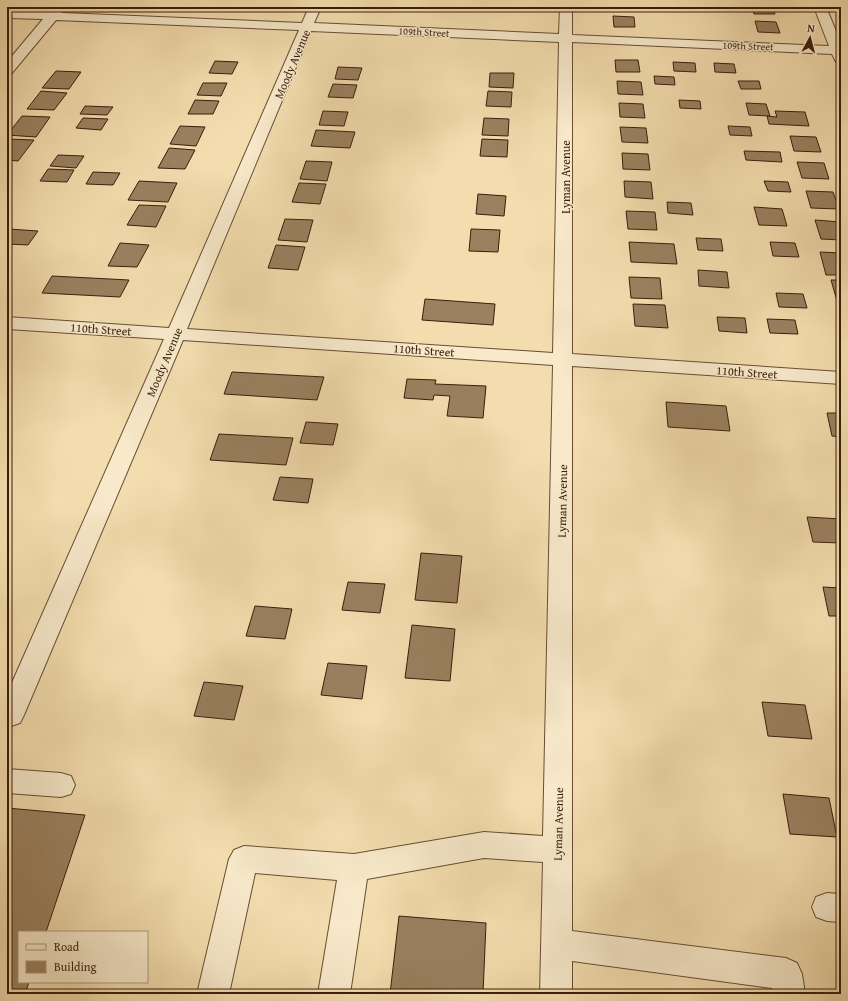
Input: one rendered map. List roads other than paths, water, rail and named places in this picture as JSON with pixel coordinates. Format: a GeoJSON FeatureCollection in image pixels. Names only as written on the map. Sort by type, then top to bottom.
{"type":"FeatureCollection","features":[{"type":"Feature","properties":{"kind":"street","name":"Moody Avenue"},"geometry":{"type":"LineString","coordinates":[[11,715],[176,334],[315,7]]}},
{"type":"Feature","properties":{"kind":"street","name":"Lyman Avenue"},"geometry":{"type":"LineString","coordinates":[[556,994],[566,7]]}},
{"type":"Feature","properties":{"kind":"street"},"geometry":{"type":"LineString","coordinates":[[820,7],[840,53]]}},
{"type":"Feature","properties":{"kind":"street","name":"109th Street"},"geometry":{"type":"LineString","coordinates":[[7,14],[56,11],[307,27],[565,38],[840,53]]}},
{"type":"Feature","properties":{"kind":"street"},"geometry":{"type":"LineString","coordinates":[[7,70],[56,11]]}},
{"type":"Feature","properties":{"kind":"street","name":"110th Street"},"geometry":{"type":"LineString","coordinates":[[7,322],[841,378]]}},
{"type":"Feature","properties":{"kind":"street"},"geometry":{"type":"LineString","coordinates":[[7,781],[61,785]]}},
{"type":"Feature","properties":{"kind":"street"},"geometry":{"type":"LineString","coordinates":[[214,994],[244,859],[354,868],[484,845],[557,850]]}},
{"type":"Feature","properties":{"kind":"street"},"geometry":{"type":"LineString","coordinates":[[334,994],[354,868]]}},
{"type":"Feature","properties":{"kind":"street"},"geometry":{"type":"LineString","coordinates":[[556,944],[786,974],[789,994]]}}]}
